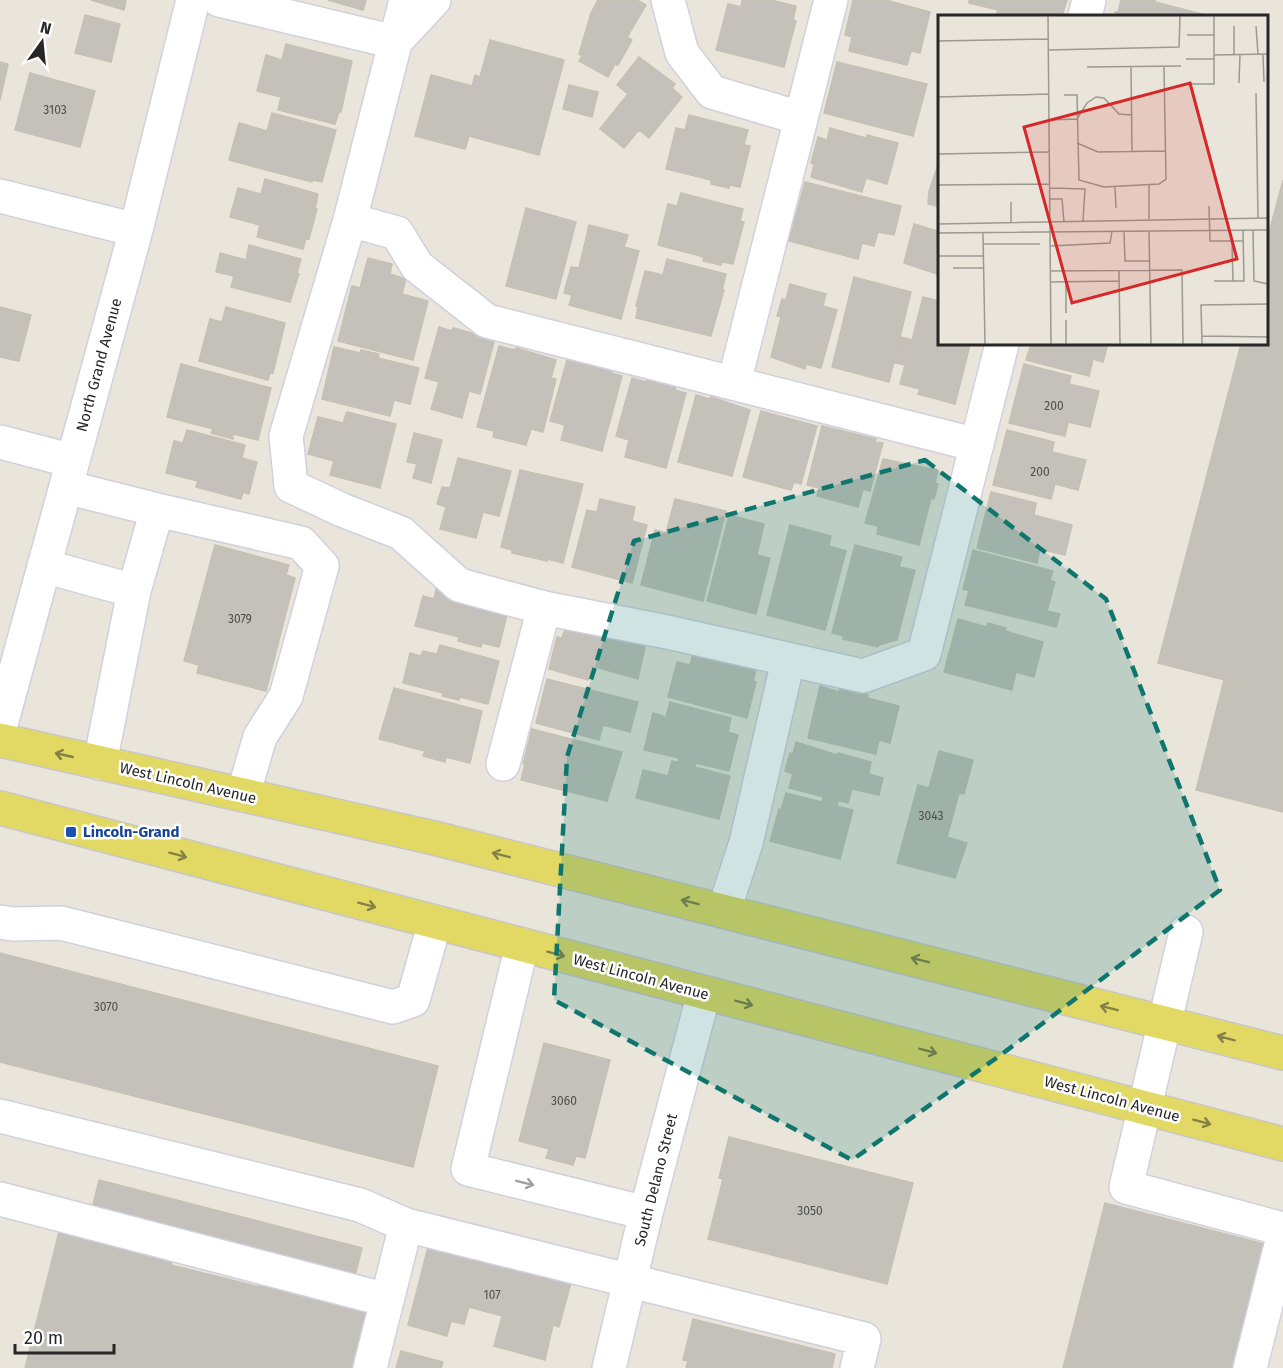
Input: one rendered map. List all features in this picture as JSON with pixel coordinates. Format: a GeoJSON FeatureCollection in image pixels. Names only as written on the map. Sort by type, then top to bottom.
{"type":"FeatureCollection","features":[{"type":"Feature","properties":{"kind":"main road","name":"West Lincoln Avenue"},"geometry":{"type":"LineString","coordinates":[[0,740],[434,838],[1283,1053]]}},
{"type":"Feature","properties":{"kind":"main road","name":"West Lincoln Avenue"},"geometry":{"type":"LineString","coordinates":[[0,808],[1283,1144]]}},
{"type":"Feature","properties":{"kind":"street","name":"North Grand Avenue"},"geometry":{"type":"LineString","coordinates":[[0,728],[136,230],[193,0]]}},
{"type":"Feature","properties":{"kind":"street"},"geometry":{"type":"LineString","coordinates":[[219,0],[395,42]]}},
{"type":"Feature","properties":{"kind":"street"},"geometry":{"type":"LineString","coordinates":[[406,0],[350,220],[286,436],[291,486],[342,510],[400,532],[459,585],[544,608],[667,632],[862,676],[924,654],[1002,345]]}},
{"type":"Feature","properties":{"kind":"street"},"geometry":{"type":"LineString","coordinates":[[395,42],[434,0]]}},
{"type":"Feature","properties":{"kind":"street"},"geometry":{"type":"LineString","coordinates":[[668,0],[682,53],[712,92],[800,118]]}},
{"type":"Feature","properties":{"kind":"street"},"geometry":{"type":"LineString","coordinates":[[734,383],[831,0]]}},
{"type":"Feature","properties":{"kind":"street"},"geometry":{"type":"LineString","coordinates":[[1085,15],[1089,0]]}},
{"type":"Feature","properties":{"kind":"street"},"geometry":{"type":"LineString","coordinates":[[0,196],[136,230]]}},
{"type":"Feature","properties":{"kind":"street"},"geometry":{"type":"LineString","coordinates":[[350,220],[397,232],[417,266],[487,321],[977,445]]}},
{"type":"Feature","properties":{"kind":"street"},"geometry":{"type":"LineString","coordinates":[[0,442],[69,474],[157,510],[302,543],[322,566],[286,696],[260,737],[243,795]]}},
{"type":"Feature","properties":{"kind":"street"},"geometry":{"type":"LineString","coordinates":[[100,763],[134,591],[157,510]]}},
{"type":"Feature","properties":{"kind":"street"},"geometry":{"type":"LineString","coordinates":[[44,567],[134,591]]}},
{"type":"Feature","properties":{"kind":"street"},"geometry":{"type":"LineString","coordinates":[[503,764],[544,608]]}},
{"type":"Feature","properties":{"kind":"street"},"geometry":{"type":"LineString","coordinates":[[724,910],[746,843],[788,661]]}},
{"type":"Feature","properties":{"kind":"street"},"geometry":{"type":"LineString","coordinates":[[0,922],[61,923],[393,1007],[412,1000],[435,922]]}},
{"type":"Feature","properties":{"kind":"street"},"geometry":{"type":"LineString","coordinates":[[1186,932],[1126,1187],[1283,1229]]}},
{"type":"Feature","properties":{"kind":"street"},"geometry":{"type":"LineString","coordinates":[[522,945],[468,1168],[646,1213]]}},
{"type":"Feature","properties":{"kind":"street","name":"South Delano Street"},"geometry":{"type":"LineString","coordinates":[[609,1368],[646,1213],[704,993]]}},
{"type":"Feature","properties":{"kind":"street"},"geometry":{"type":"LineString","coordinates":[[0,1116],[360,1205],[406,1225],[864,1339],[857,1368]]}},
{"type":"Feature","properties":{"kind":"street"},"geometry":{"type":"LineString","coordinates":[[0,1199],[387,1300]]}},
{"type":"Feature","properties":{"kind":"street"},"geometry":{"type":"LineString","coordinates":[[370,1368],[406,1225]]}},
{"type":"Feature","properties":{"kind":"street"},"geometry":{"type":"LineString","coordinates":[[1250,1368],[1283,1237]]}},
{"type":"Feature","properties":{"kind":"highlighted area"},"geometry":{"type":"Polygon","coordinates":[[[925,460],[1106,599],[1220,890],[1002,1054],[852,1160],[554,1000],[567,757],[634,541],[925,460]]]}},
{"type":"Feature","properties":{"kind":"building"},"geometry":{"type":"Polygon","coordinates":[[[91,0],[126,0],[124,10],[91,0]]]}},
{"type":"Feature","properties":{"kind":"building"},"geometry":{"type":"Polygon","coordinates":[[[328,0],[366,0],[363,10],[328,0]]]}},
{"type":"Feature","properties":{"kind":"building"},"geometry":{"type":"Polygon","coordinates":[[[598,0],[637,0],[646,5],[627,37],[632,40],[618,65],[615,64],[608,77],[579,61],[591,13],[598,0]]]}},
{"type":"Feature","properties":{"kind":"building"},"geometry":{"type":"Polygon","coordinates":[[[742,0],[771,0],[796,6],[793,20],[796,21],[784,67],[716,50],[728,4],[741,7],[742,0]]]}},
{"type":"Feature","properties":{"kind":"building"},"geometry":{"type":"Polygon","coordinates":[[[853,0],[886,0],[930,12],[920,53],[911,51],[907,65],[849,51],[852,37],[845,35],[853,0]]]}},
{"type":"Feature","properties":{"kind":"building"},"geometry":{"type":"Polygon","coordinates":[[[969,0],[1067,0],[1062,15],[996,15],[998,10],[969,3],[969,0]]]}},
{"type":"Feature","properties":{"kind":"building"},"geometry":{"type":"Polygon","coordinates":[[[1121,0],[1155,0],[1155,2],[1206,15],[1114,15],[1115,12],[1118,12],[1121,0]]]}},
{"type":"Feature","properties":{"kind":"building"},"geometry":{"type":"Polygon","coordinates":[[[85,15],[120,24],[111,62],[75,53],[85,15]]]}},
{"type":"Feature","properties":{"kind":"building"},"geometry":{"type":"Polygon","coordinates":[[[490,40],[564,60],[539,155],[469,136],[465,149],[415,136],[431,75],[472,86],[475,75],[480,77],[490,40]]]}},
{"type":"Feature","properties":{"kind":"building"},"geometry":{"type":"Polygon","coordinates":[[[286,44],[352,61],[341,112],[335,124],[278,110],[281,97],[257,91],[266,55],[282,60],[286,44]]]}},
{"type":"Feature","properties":{"kind":"building"},"geometry":{"type":"Polygon","coordinates":[[[639,57],[675,84],[672,88],[682,97],[649,138],[639,130],[624,148],[600,129],[628,94],[617,85],[639,57]]]}},
{"type":"Feature","properties":{"kind":"building"},"geometry":{"type":"Polygon","coordinates":[[[0,62],[8,64],[0,100],[0,62]]]}},
{"type":"Feature","properties":{"kind":"building"},"geometry":{"type":"Polygon","coordinates":[[[837,62],[927,84],[913,136],[824,113],[837,62]]]}},
{"type":"Feature","properties":{"kind":"building"},"geometry":{"type":"Polygon","coordinates":[[[30,73],[95,91],[80,147],[15,130],[30,73]]]}},
{"type":"Feature","properties":{"kind":"building"},"geometry":{"type":"Polygon","coordinates":[[[569,85],[598,92],[592,117],[563,109],[569,85]]]}},
{"type":"Feature","properties":{"kind":"building"},"geometry":{"type":"Polygon","coordinates":[[[272,113],[336,130],[322,182],[312,180],[312,182],[229,160],[239,123],[267,131],[272,113]]]}},
{"type":"Feature","properties":{"kind":"building"},"geometry":{"type":"Polygon","coordinates":[[[689,115],[748,130],[744,145],[750,146],[740,187],[730,185],[729,188],[711,184],[711,180],[666,169],[676,128],[685,130],[689,115]]]}},
{"type":"Feature","properties":{"kind":"building"},"geometry":{"type":"Polygon","coordinates":[[[830,128],[866,138],[867,135],[898,143],[887,184],[866,178],[862,192],[811,177],[814,164],[811,163],[818,137],[827,140],[830,128]]]}},
{"type":"Feature","properties":{"kind":"building"},"geometry":{"type":"Polygon","coordinates":[[[938,165],[938,206],[928,204],[929,191],[938,165]]]}},
{"type":"Feature","properties":{"kind":"building"},"geometry":{"type":"Polygon","coordinates":[[[265,179],[318,194],[315,209],[317,209],[309,239],[306,238],[303,249],[257,237],[260,225],[230,217],[238,188],[261,194],[265,179]]]}},
{"type":"Feature","properties":{"kind":"building"},"geometry":{"type":"Polygon","coordinates":[[[1283,180],[1283,695],[1158,663],[1241,345],[1268,345],[1268,236],[1283,180]]]}},
{"type":"Feature","properties":{"kind":"building"},"geometry":{"type":"Polygon","coordinates":[[[805,182],[901,206],[894,235],[878,232],[874,246],[862,243],[858,259],[789,241],[805,182]]]}},
{"type":"Feature","properties":{"kind":"building"},"geometry":{"type":"Polygon","coordinates":[[[681,193],[743,209],[740,221],[744,222],[733,264],[722,262],[721,265],[703,261],[704,257],[658,245],[668,204],[677,206],[681,193]]]}},
{"type":"Feature","properties":{"kind":"building"},"geometry":{"type":"Polygon","coordinates":[[[526,208],[576,222],[556,299],[506,286],[526,208]]]}},
{"type":"Feature","properties":{"kind":"building"},"geometry":{"type":"Polygon","coordinates":[[[914,224],[937,231],[938,228],[938,274],[904,263],[914,224]]]}},
{"type":"Feature","properties":{"kind":"building"},"geometry":{"type":"Polygon","coordinates":[[[589,225],[628,235],[624,247],[639,251],[621,319],[569,305],[572,295],[564,293],[571,267],[579,268],[589,225]]]}},
{"type":"Feature","properties":{"kind":"building"},"geometry":{"type":"Polygon","coordinates":[[[249,245],[301,259],[290,302],[231,287],[234,276],[216,272],[220,253],[246,260],[249,245]]]}},
{"type":"Feature","properties":{"kind":"building"},"geometry":{"type":"Polygon","coordinates":[[[368,258],[392,264],[390,274],[406,279],[402,294],[428,301],[413,360],[338,341],[352,286],[360,288],[368,258]]]}},
{"type":"Feature","properties":{"kind":"building"},"geometry":{"type":"Polygon","coordinates":[[[667,259],[726,274],[722,290],[724,290],[711,336],[636,318],[638,306],[636,306],[645,271],[663,275],[667,259]]]}},
{"type":"Feature","properties":{"kind":"building"},"geometry":{"type":"Polygon","coordinates":[[[854,277],[911,292],[889,382],[832,367],[854,277]]]}},
{"type":"Feature","properties":{"kind":"building"},"geometry":{"type":"Polygon","coordinates":[[[790,284],[826,294],[823,306],[837,310],[821,368],[806,364],[805,369],[771,357],[781,317],[777,316],[782,299],[786,300],[790,284]]]}},
{"type":"Feature","properties":{"kind":"building"},"geometry":{"type":"Polygon","coordinates":[[[923,297],[938,301],[938,345],[970,345],[955,404],[918,394],[920,389],[900,384],[905,365],[895,363],[901,337],[912,340],[923,297]]]}},
{"type":"Feature","properties":{"kind":"building"},"geometry":{"type":"Polygon","coordinates":[[[0,307],[31,315],[19,361],[0,357],[0,307]]]}},
{"type":"Feature","properties":{"kind":"building"},"geometry":{"type":"Polygon","coordinates":[[[226,307],[285,323],[273,373],[270,372],[268,380],[199,361],[210,319],[222,322],[226,307]]]}},
{"type":"Feature","properties":{"kind":"building"},"geometry":{"type":"Polygon","coordinates":[[[439,327],[452,331],[453,328],[483,336],[482,339],[494,342],[480,394],[469,391],[462,418],[431,409],[439,382],[425,378],[439,327]]]}},
{"type":"Feature","properties":{"kind":"building"},"geometry":{"type":"Polygon","coordinates":[[[1031,345],[1108,345],[1103,362],[1093,359],[1089,376],[1026,360],[1031,345]]]}},
{"type":"Feature","properties":{"kind":"building"},"geometry":{"type":"Polygon","coordinates":[[[499,346],[515,350],[516,348],[556,360],[551,378],[556,379],[543,432],[531,429],[526,445],[493,437],[494,431],[477,427],[499,346]]]}},
{"type":"Feature","properties":{"kind":"building"},"geometry":{"type":"Polygon","coordinates":[[[334,347],[360,353],[361,350],[379,354],[378,358],[419,368],[410,404],[394,400],[390,416],[322,399],[334,347]]]}},
{"type":"Feature","properties":{"kind":"building"},"geometry":{"type":"Polygon","coordinates":[[[567,360],[612,371],[611,373],[622,376],[602,451],[561,440],[565,425],[550,421],[567,360]]]}},
{"type":"Feature","properties":{"kind":"building"},"geometry":{"type":"Polygon","coordinates":[[[181,364],[271,388],[258,440],[233,434],[233,439],[211,433],[213,429],[167,417],[181,364]]]}},
{"type":"Feature","properties":{"kind":"building"},"geometry":{"type":"Polygon","coordinates":[[[1024,364],[1071,376],[1069,384],[1099,391],[1090,427],[1068,422],[1065,436],[1009,423],[1024,364]]]}},
{"type":"Feature","properties":{"kind":"building"},"geometry":{"type":"Polygon","coordinates":[[[632,378],[646,382],[647,378],[676,386],[675,390],[686,393],[666,468],[625,457],[629,440],[616,436],[632,378]]]}},
{"type":"Feature","properties":{"kind":"building"},"geometry":{"type":"Polygon","coordinates":[[[696,395],[710,399],[711,397],[750,410],[732,476],[678,462],[696,395]]]}},
{"type":"Feature","properties":{"kind":"building"},"geometry":{"type":"Polygon","coordinates":[[[761,411],[817,426],[801,484],[794,482],[791,490],[743,477],[761,411]]]}},
{"type":"Feature","properties":{"kind":"building"},"geometry":{"type":"Polygon","coordinates":[[[347,412],[396,424],[380,488],[330,475],[334,461],[308,454],[318,417],[343,423],[347,412]]]}},
{"type":"Feature","properties":{"kind":"building"},"geometry":{"type":"Polygon","coordinates":[[[822,426],[876,439],[875,442],[883,443],[870,491],[863,489],[858,507],[817,496],[819,488],[807,485],[822,426]]]}},
{"type":"Feature","properties":{"kind":"building"},"geometry":{"type":"Polygon","coordinates":[[[187,430],[245,445],[242,458],[257,462],[249,494],[243,492],[241,499],[196,487],[198,481],[166,473],[174,441],[183,443],[187,430]]]}},
{"type":"Feature","properties":{"kind":"building"},"geometry":{"type":"Polygon","coordinates":[[[1007,430],[1054,442],[1052,452],[1086,460],[1078,490],[1055,484],[1051,499],[993,485],[1007,430]]]}},
{"type":"Feature","properties":{"kind":"building"},"geometry":{"type":"Polygon","coordinates":[[[414,433],[442,440],[431,483],[413,478],[417,464],[407,462],[414,433]]]}},
{"type":"Feature","properties":{"kind":"building"},"geometry":{"type":"Polygon","coordinates":[[[458,458],[511,471],[499,516],[483,512],[476,538],[440,529],[446,507],[437,504],[442,487],[450,488],[458,458]]]}},
{"type":"Feature","properties":{"kind":"building"},"geometry":{"type":"Polygon","coordinates":[[[883,459],[938,470],[935,483],[938,484],[934,499],[931,498],[919,545],[877,534],[878,526],[865,523],[883,459]]]}},
{"type":"Feature","properties":{"kind":"building"},"geometry":{"type":"Polygon","coordinates":[[[520,470],[583,484],[563,563],[512,553],[512,550],[501,547],[520,470]]]}},
{"type":"Feature","properties":{"kind":"building"},"geometry":{"type":"Polygon","coordinates":[[[991,492],[1036,503],[1034,515],[1072,525],[1065,555],[1040,549],[1037,563],[977,548],[991,492]]]}},
{"type":"Feature","properties":{"kind":"building"},"geometry":{"type":"Polygon","coordinates":[[[600,499],[635,507],[632,521],[647,525],[632,583],[572,567],[587,510],[597,512],[600,499]]]}},
{"type":"Feature","properties":{"kind":"building"},"geometry":{"type":"Polygon","coordinates":[[[675,499],[726,511],[703,601],[641,585],[655,530],[666,533],[675,499]]]}},
{"type":"Feature","properties":{"kind":"building"},"geometry":{"type":"Polygon","coordinates":[[[729,515],[764,524],[757,555],[770,558],[756,614],[707,601],[729,515]]]}},
{"type":"Feature","properties":{"kind":"building"},"geometry":{"type":"Polygon","coordinates":[[[790,525],[831,536],[829,546],[846,551],[825,630],[767,615],[790,525]]]}},
{"type":"Feature","properties":{"kind":"building"},"geometry":{"type":"Polygon","coordinates":[[[215,545],[289,565],[286,575],[295,578],[266,691],[197,673],[199,665],[184,661],[215,545]]]}},
{"type":"Feature","properties":{"kind":"building"},"geometry":{"type":"Polygon","coordinates":[[[855,545],[902,557],[899,567],[915,570],[897,640],[878,647],[843,639],[843,636],[832,633],[855,545]]]}},
{"type":"Feature","properties":{"kind":"building"},"geometry":{"type":"Polygon","coordinates":[[[973,550],[1053,571],[1050,580],[1055,582],[1047,611],[1060,614],[1056,627],[965,605],[969,591],[963,589],[973,550]]]}},
{"type":"Feature","properties":{"kind":"building"},"geometry":{"type":"Polygon","coordinates":[[[437,585],[510,603],[499,647],[482,643],[481,647],[458,641],[459,637],[415,626],[423,596],[434,599],[437,585]]]}},
{"type":"Feature","properties":{"kind":"building"},"geometry":{"type":"Polygon","coordinates":[[[958,619],[987,627],[988,623],[1006,628],[1005,631],[1043,642],[1034,677],[1016,672],[1012,690],[944,672],[958,619]]]}},
{"type":"Feature","properties":{"kind":"building"},"geometry":{"type":"Polygon","coordinates":[[[566,626],[580,632],[645,647],[638,679],[592,666],[588,680],[549,669],[557,637],[562,638],[566,626]]]}},
{"type":"Feature","properties":{"kind":"building"},"geometry":{"type":"Polygon","coordinates":[[[440,645],[499,661],[488,704],[460,697],[459,700],[442,696],[443,693],[403,683],[410,653],[421,656],[423,651],[437,654],[440,645]]]}},
{"type":"Feature","properties":{"kind":"building"},"geometry":{"type":"Polygon","coordinates":[[[694,650],[757,666],[753,681],[756,682],[747,718],[668,697],[677,662],[690,665],[694,650]]]}},
{"type":"Feature","properties":{"kind":"building"},"geometry":{"type":"Polygon","coordinates":[[[547,679],[638,702],[630,732],[603,725],[599,740],[536,723],[547,679]]]}},
{"type":"Feature","properties":{"kind":"building"},"geometry":{"type":"Polygon","coordinates":[[[1224,680],[1283,695],[1283,812],[1196,790],[1224,680]]]}},
{"type":"Feature","properties":{"kind":"building"},"geometry":{"type":"Polygon","coordinates":[[[820,686],[839,692],[840,688],[868,695],[867,698],[899,706],[890,743],[879,740],[876,754],[808,738],[820,686]]]}},
{"type":"Feature","properties":{"kind":"building"},"geometry":{"type":"Polygon","coordinates":[[[394,688],[482,711],[470,763],[446,757],[445,762],[423,756],[425,751],[379,739],[394,688]]]}},
{"type":"Feature","properties":{"kind":"building"},"geometry":{"type":"Polygon","coordinates":[[[670,702],[731,718],[728,732],[738,735],[729,771],[696,763],[695,767],[678,763],[679,758],[644,750],[653,713],[666,717],[670,702]]]}},
{"type":"Feature","properties":{"kind":"building"},"geometry":{"type":"Polygon","coordinates":[[[532,729],[622,752],[607,801],[521,780],[532,729]]]}},
{"type":"Feature","properties":{"kind":"building"},"geometry":{"type":"Polygon","coordinates":[[[796,742],[837,755],[838,753],[871,762],[869,774],[883,778],[879,795],[852,789],[848,803],[789,788],[793,774],[785,771],[796,742]]]}},
{"type":"Feature","properties":{"kind":"building"},"geometry":{"type":"Polygon","coordinates":[[[939,751],[973,760],[964,794],[959,793],[947,837],[967,843],[955,878],[897,863],[918,785],[929,788],[939,751]]]}},
{"type":"Feature","properties":{"kind":"building"},"geometry":{"type":"Polygon","coordinates":[[[672,761],[730,776],[719,819],[636,798],[643,770],[668,776],[672,761]]]}},
{"type":"Feature","properties":{"kind":"building"},"geometry":{"type":"Polygon","coordinates":[[[786,793],[822,802],[823,797],[838,801],[837,806],[853,810],[840,859],[770,841],[786,793]]]}},
{"type":"Feature","properties":{"kind":"building"},"geometry":{"type":"Polygon","coordinates":[[[0,953],[438,1066],[413,1167],[0,1062],[0,953]]]}},
{"type":"Feature","properties":{"kind":"building"},"geometry":{"type":"Polygon","coordinates":[[[544,1043],[610,1060],[585,1158],[576,1156],[573,1165],[546,1158],[549,1149],[519,1141],[544,1043]]]}},
{"type":"Feature","properties":{"kind":"building"},"geometry":{"type":"Polygon","coordinates":[[[729,1137],[913,1183],[887,1284],[708,1239],[723,1179],[719,1178],[729,1137]]]}},
{"type":"Feature","properties":{"kind":"building"},"geometry":{"type":"Polygon","coordinates":[[[99,1180],[362,1248],[355,1276],[92,1209],[99,1180]]]}},
{"type":"Feature","properties":{"kind":"building"},"geometry":{"type":"Polygon","coordinates":[[[1105,1203],[1272,1246],[1240,1368],[1063,1368],[1105,1203]]]}},
{"type":"Feature","properties":{"kind":"building"},"geometry":{"type":"Polygon","coordinates":[[[60,1228],[173,1257],[171,1265],[260,1287],[262,1280],[373,1308],[357,1368],[25,1368],[60,1228]]]}},
{"type":"Feature","properties":{"kind":"building"},"geometry":{"type":"Polygon","coordinates":[[[428,1247],[514,1270],[516,1262],[571,1283],[559,1327],[553,1325],[545,1360],[494,1346],[502,1316],[469,1307],[464,1324],[451,1321],[447,1336],[408,1325],[428,1247]]]}},
{"type":"Feature","properties":{"kind":"building"},"geometry":{"type":"Polygon","coordinates":[[[693,1319],[835,1354],[832,1368],[686,1368],[688,1361],[683,1360],[693,1319]]]}},
{"type":"Feature","properties":{"kind":"building"},"geometry":{"type":"Polygon","coordinates":[[[401,1351],[443,1362],[441,1368],[396,1368],[401,1351]]]}},
{"type":"Feature","properties":{"kind":"place","name":"Lincoln-Grand"},"geometry":{"type":"Point","coordinates":[71,832]}}]}
